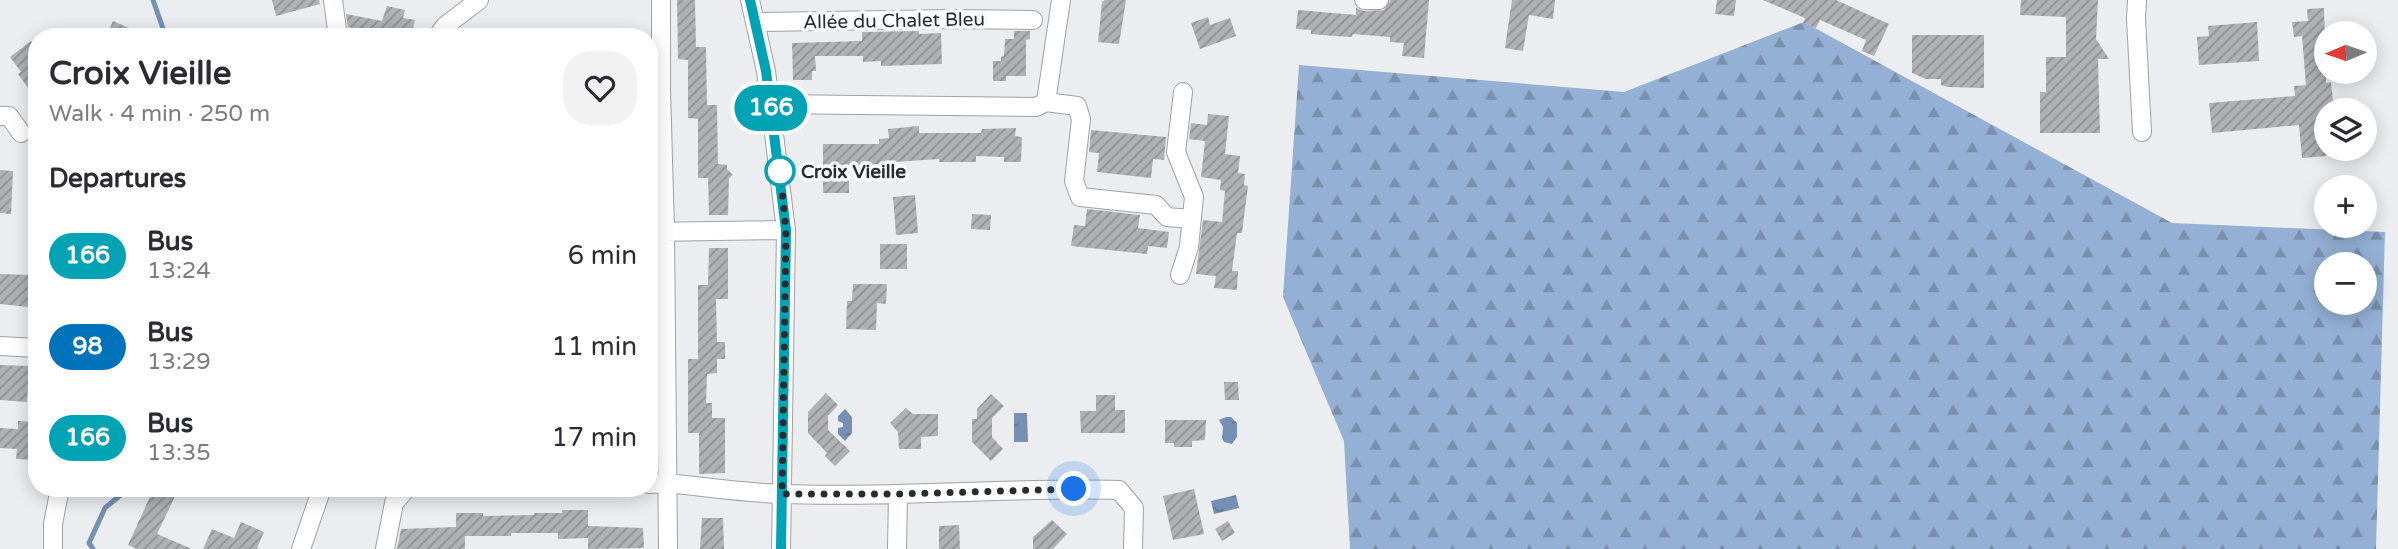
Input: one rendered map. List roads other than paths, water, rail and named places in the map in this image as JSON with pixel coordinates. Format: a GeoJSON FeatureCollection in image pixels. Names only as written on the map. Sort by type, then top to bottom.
{"type":"FeatureCollection","features":[{"type":"Feature","properties":{"kind":"street"},"geometry":{"type":"LineString","coordinates":[[333,0],[337,28]]}},
{"type":"Feature","properties":{"kind":"street"},"geometry":{"type":"LineString","coordinates":[[444,28],[479,0]]}},
{"type":"Feature","properties":{"kind":"street"},"geometry":{"type":"LineString","coordinates":[[658,44],[661,0]]}},
{"type":"Feature","properties":{"kind":"street"},"geometry":{"type":"LineString","coordinates":[[750,0],[770,104],[786,230],[781,549]]}},
{"type":"Feature","properties":{"kind":"street"},"geometry":{"type":"LineString","coordinates":[[1046,102],[1061,0]]}},
{"type":"Feature","properties":{"kind":"street"},"geometry":{"type":"LineString","coordinates":[[1364,0],[1379,0]]}},
{"type":"Feature","properties":{"kind":"street"},"geometry":{"type":"LineString","coordinates":[[2137,0],[2142,132]]}},
{"type":"Feature","properties":{"kind":"street","name":"Allée du Chalet Bleu"},"geometry":{"type":"LineString","coordinates":[[756,22],[1033,20]]}},
{"type":"Feature","properties":{"kind":"street"},"geometry":{"type":"LineString","coordinates":[[1180,275],[1189,247],[1194,197],[1176,152],[1183,92]]}},
{"type":"Feature","properties":{"kind":"street"},"geometry":{"type":"LineString","coordinates":[[770,104],[1036,107],[1046,102],[1077,106],[1081,119],[1074,181],[1080,197],[1156,205],[1167,217],[1192,219]]}},
{"type":"Feature","properties":{"kind":"street"},"geometry":{"type":"LineString","coordinates":[[0,116],[9,116],[22,133]]}},
{"type":"Feature","properties":{"kind":"street"},"geometry":{"type":"LineString","coordinates":[[658,232],[786,230]]}},
{"type":"Feature","properties":{"kind":"street"},"geometry":{"type":"LineString","coordinates":[[0,346],[28,348]]}},
{"type":"Feature","properties":{"kind":"street"},"geometry":{"type":"LineString","coordinates":[[668,549],[658,484],[782,494],[898,494],[1052,488],[1119,490],[1134,508],[1133,549]]}},
{"type":"Feature","properties":{"kind":"street"},"geometry":{"type":"LineString","coordinates":[[897,549],[898,494]]}},
{"type":"Feature","properties":{"kind":"street"},"geometry":{"type":"LineString","coordinates":[[53,549],[53,524],[58,497]]}},
{"type":"Feature","properties":{"kind":"street"},"geometry":{"type":"LineString","coordinates":[[301,549],[319,497]]}},
{"type":"Feature","properties":{"kind":"street"},"geometry":{"type":"LineString","coordinates":[[385,549],[394,503],[399,497]]}},
{"type":"Feature","properties":{"kind":"water"},"geometry":{"type":"Polygon","coordinates":[[[845,409],[852,417],[852,433],[845,441],[838,434],[838,428],[843,427],[843,423],[838,421],[838,416],[845,409]]]}},
{"type":"Feature","properties":{"kind":"water"},"geometry":{"type":"Polygon","coordinates":[[[1014,413],[1027,413],[1028,442],[1014,442],[1014,413]]]}},
{"type":"Feature","properties":{"kind":"water"},"geometry":{"type":"Polygon","coordinates":[[[1231,417],[1237,423],[1237,437],[1232,444],[1224,442],[1222,438],[1223,427],[1219,420],[1231,417]]]}},
{"type":"Feature","properties":{"kind":"water"},"geometry":{"type":"Polygon","coordinates":[[[1236,495],[1239,508],[1214,514],[1211,501],[1236,495]]]}},
{"type":"Feature","properties":{"kind":"waterway"},"geometry":{"type":"LineString","coordinates":[[153,0],[163,28]]}},
{"type":"Feature","properties":{"kind":"waterway"},"geometry":{"type":"LineString","coordinates":[[93,549],[89,543],[105,508],[118,497]]}},
{"type":"Feature","properties":{"kind":"place","name":"Croix Vieille"},"geometry":{"type":"Point","coordinates":[780,171]}}]}
